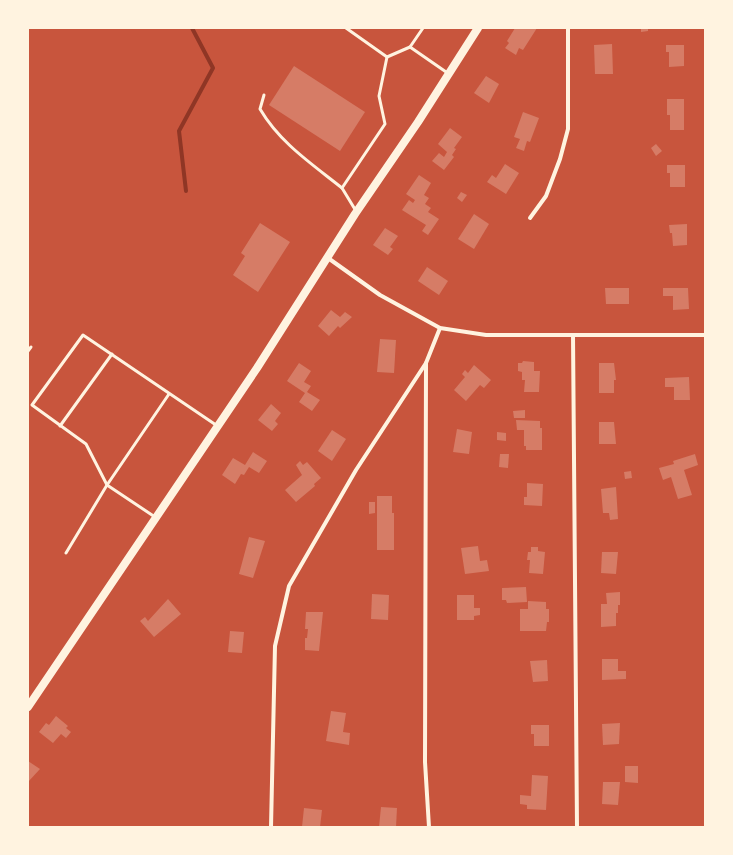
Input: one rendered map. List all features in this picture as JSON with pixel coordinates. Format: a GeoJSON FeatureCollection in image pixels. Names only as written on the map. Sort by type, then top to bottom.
{"type":"FeatureCollection","features":[{"type":"Feature","properties":{"kind":"main road"},"geometry":{"type":"LineString","coordinates":[[28,707],[218,426],[328,258],[356,212],[478,28]]}},
{"type":"Feature","properties":{"kind":"street"},"geometry":{"type":"LineString","coordinates":[[530,218],[546,196],[560,159],[568,129],[568,28]]}},
{"type":"Feature","properties":{"kind":"street"},"geometry":{"type":"LineString","coordinates":[[328,258],[380,295],[440,328],[486,335],[705,335]]}},
{"type":"Feature","properties":{"kind":"street"},"geometry":{"type":"LineString","coordinates":[[271,827],[275,646],[289,586],[356,470],[426,363],[440,328]]}},
{"type":"Feature","properties":{"kind":"street"},"geometry":{"type":"LineString","coordinates":[[573,335],[576,827]]}},
{"type":"Feature","properties":{"kind":"street"},"geometry":{"type":"LineString","coordinates":[[426,363],[425,762],[429,827]]}},
{"type":"Feature","properties":{"kind":"lane"},"geometry":{"type":"LineString","coordinates":[[346,28],[386,58]]}},
{"type":"Feature","properties":{"kind":"lane"},"geometry":{"type":"LineString","coordinates":[[386,58],[410,48],[423,28]]}},
{"type":"Feature","properties":{"kind":"lane"},"geometry":{"type":"LineString","coordinates":[[410,48],[448,74]]}},
{"type":"Feature","properties":{"kind":"lane"},"geometry":{"type":"LineString","coordinates":[[342,188],[385,124],[379,96],[386,58]]}},
{"type":"Feature","properties":{"kind":"lane"},"geometry":{"type":"LineString","coordinates":[[264,95],[260,110],[270,127],[291,147],[342,188],[356,212]]}},
{"type":"Feature","properties":{"kind":"lane"},"geometry":{"type":"LineString","coordinates":[[32,405],[83,335],[218,426]]}},
{"type":"Feature","properties":{"kind":"lane"},"geometry":{"type":"LineString","coordinates":[[28,351],[31,347]]}},
{"type":"Feature","properties":{"kind":"lane"},"geometry":{"type":"LineString","coordinates":[[60,426],[112,354]]}},
{"type":"Feature","properties":{"kind":"lane"},"geometry":{"type":"LineString","coordinates":[[66,553],[107,485],[170,394]]}},
{"type":"Feature","properties":{"kind":"lane"},"geometry":{"type":"LineString","coordinates":[[28,402],[86,444],[107,485],[156,518]]}},
{"type":"Feature","properties":{"kind":"building"},"geometry":{"type":"Polygon","coordinates":[[[515,28],[537,28],[523,50],[519,48],[516,55],[505,48],[509,43],[507,41],[515,28]]]}},
{"type":"Feature","properties":{"kind":"building"},"geometry":{"type":"Polygon","coordinates":[[[641,28],[648,28],[648,31],[641,32],[641,28]]]}},
{"type":"Feature","properties":{"kind":"building"},"geometry":{"type":"Polygon","coordinates":[[[612,44],[613,74],[595,74],[594,45],[612,44]]]}},
{"type":"Feature","properties":{"kind":"building"},"geometry":{"type":"Polygon","coordinates":[[[666,45],[684,45],[684,66],[669,67],[669,52],[666,52],[666,45]]]}},
{"type":"Feature","properties":{"kind":"building"},"geometry":{"type":"Polygon","coordinates":[[[294,66],[365,112],[340,151],[269,105],[294,66]]]}},
{"type":"Feature","properties":{"kind":"building"},"geometry":{"type":"Polygon","coordinates":[[[486,76],[499,84],[489,103],[474,93],[486,76]]]}},
{"type":"Feature","properties":{"kind":"building"},"geometry":{"type":"Polygon","coordinates":[[[667,99],[684,99],[684,130],[670,130],[670,115],[667,115],[667,99]]]}},
{"type":"Feature","properties":{"kind":"building"},"geometry":{"type":"Polygon","coordinates":[[[523,112],[539,118],[530,142],[527,141],[524,151],[516,148],[520,139],[514,137],[523,112]]]}},
{"type":"Feature","properties":{"kind":"building"},"geometry":{"type":"Polygon","coordinates":[[[450,128],[462,137],[454,148],[456,149],[452,155],[454,157],[444,170],[432,161],[439,153],[444,157],[447,152],[438,144],[450,128]]]}},
{"type":"Feature","properties":{"kind":"building"},"geometry":{"type":"Polygon","coordinates":[[[656,144],[662,151],[656,156],[651,148],[656,144]]]}},
{"type":"Feature","properties":{"kind":"building"},"geometry":{"type":"Polygon","coordinates":[[[505,164],[519,173],[506,194],[487,182],[492,175],[496,178],[505,164]]]}},
{"type":"Feature","properties":{"kind":"building"},"geometry":{"type":"Polygon","coordinates":[[[667,165],[685,165],[685,187],[670,187],[670,173],[667,173],[667,165]]]}},
{"type":"Feature","properties":{"kind":"building"},"geometry":{"type":"Polygon","coordinates":[[[419,175],[431,183],[424,195],[429,198],[425,204],[431,208],[428,212],[439,219],[428,235],[422,231],[426,225],[402,210],[409,200],[413,203],[415,200],[406,194],[419,175]]]}},
{"type":"Feature","properties":{"kind":"building"},"geometry":{"type":"Polygon","coordinates":[[[461,192],[467,195],[462,202],[457,198],[461,192]]]}},
{"type":"Feature","properties":{"kind":"building"},"geometry":{"type":"Polygon","coordinates":[[[474,214],[489,224],[474,249],[458,239],[474,214]]]}},
{"type":"Feature","properties":{"kind":"building"},"geometry":{"type":"Polygon","coordinates":[[[260,223],[290,242],[258,292],[233,275],[245,256],[241,253],[260,223]]]}},
{"type":"Feature","properties":{"kind":"building"},"geometry":{"type":"Polygon","coordinates":[[[687,224],[687,245],[673,246],[672,233],[670,233],[669,225],[687,224]]]}},
{"type":"Feature","properties":{"kind":"building"},"geometry":{"type":"Polygon","coordinates":[[[385,228],[398,236],[390,247],[393,249],[388,255],[373,245],[385,228]]]}},
{"type":"Feature","properties":{"kind":"building"},"geometry":{"type":"Polygon","coordinates":[[[427,267],[448,281],[439,295],[418,281],[427,267]]]}},
{"type":"Feature","properties":{"kind":"building"},"geometry":{"type":"Polygon","coordinates":[[[605,288],[629,288],[629,304],[606,304],[605,288]]]}},
{"type":"Feature","properties":{"kind":"building"},"geometry":{"type":"Polygon","coordinates":[[[663,288],[688,288],[689,309],[673,310],[673,296],[663,296],[663,288]]]}},
{"type":"Feature","properties":{"kind":"building"},"geometry":{"type":"Polygon","coordinates":[[[331,310],[340,317],[345,312],[352,317],[340,328],[338,326],[329,336],[318,326],[331,310]]]}},
{"type":"Feature","properties":{"kind":"building"},"geometry":{"type":"Polygon","coordinates":[[[380,339],[396,340],[394,373],[377,372],[380,339]]]}},
{"type":"Feature","properties":{"kind":"building"},"geometry":{"type":"Polygon","coordinates":[[[523,361],[534,362],[534,371],[540,371],[539,392],[524,392],[525,380],[522,380],[522,372],[518,371],[518,363],[522,363],[523,361]]]}},
{"type":"Feature","properties":{"kind":"building"},"geometry":{"type":"Polygon","coordinates":[[[299,363],[311,371],[304,382],[311,386],[307,392],[320,400],[312,411],[299,402],[305,393],[287,381],[299,363]]]}},
{"type":"Feature","properties":{"kind":"building"},"geometry":{"type":"Polygon","coordinates":[[[599,363],[614,363],[616,380],[614,380],[614,393],[599,393],[599,363]]]}},
{"type":"Feature","properties":{"kind":"building"},"geometry":{"type":"Polygon","coordinates":[[[474,365],[491,380],[484,388],[480,385],[466,401],[454,390],[465,377],[462,374],[465,370],[468,373],[474,365]]]}},
{"type":"Feature","properties":{"kind":"building"},"geometry":{"type":"Polygon","coordinates":[[[689,377],[690,400],[674,400],[674,387],[665,387],[665,378],[689,377]]]}},
{"type":"Feature","properties":{"kind":"building"},"geometry":{"type":"Polygon","coordinates":[[[271,404],[281,413],[275,421],[278,424],[272,431],[258,420],[271,404]]]}},
{"type":"Feature","properties":{"kind":"building"},"geometry":{"type":"Polygon","coordinates":[[[525,410],[525,418],[514,418],[513,411],[525,410]]]}},
{"type":"Feature","properties":{"kind":"building"},"geometry":{"type":"Polygon","coordinates":[[[516,420],[540,421],[540,428],[542,428],[542,450],[526,450],[526,446],[524,446],[524,430],[517,430],[516,420]]]}},
{"type":"Feature","properties":{"kind":"building"},"geometry":{"type":"Polygon","coordinates":[[[599,422],[614,422],[616,444],[599,444],[599,422]]]}},
{"type":"Feature","properties":{"kind":"building"},"geometry":{"type":"Polygon","coordinates":[[[457,429],[472,432],[469,454],[453,452],[457,429]]]}},
{"type":"Feature","properties":{"kind":"building"},"geometry":{"type":"Polygon","coordinates":[[[332,430],[346,439],[332,461],[318,451],[332,430]]]}},
{"type":"Feature","properties":{"kind":"building"},"geometry":{"type":"Polygon","coordinates":[[[497,432],[506,433],[506,441],[497,440],[497,432]]]}},
{"type":"Feature","properties":{"kind":"building"},"geometry":{"type":"Polygon","coordinates":[[[253,452],[267,461],[259,473],[249,467],[244,475],[241,474],[235,484],[222,475],[233,458],[245,465],[253,452]]]}},
{"type":"Feature","properties":{"kind":"building"},"geometry":{"type":"Polygon","coordinates":[[[500,454],[509,454],[508,468],[499,467],[500,454]]]}},
{"type":"Feature","properties":{"kind":"building"},"geometry":{"type":"Polygon","coordinates":[[[695,454],[698,465],[684,470],[692,495],[678,499],[671,477],[663,480],[659,468],[674,464],[673,461],[695,454]]]}},
{"type":"Feature","properties":{"kind":"building"},"geometry":{"type":"Polygon","coordinates":[[[300,461],[303,465],[307,462],[321,478],[314,484],[315,486],[296,502],[285,490],[302,475],[296,465],[300,461]]]}},
{"type":"Feature","properties":{"kind":"building"},"geometry":{"type":"Polygon","coordinates":[[[631,471],[632,478],[625,479],[624,472],[631,471]]]}},
{"type":"Feature","properties":{"kind":"building"},"geometry":{"type":"Polygon","coordinates":[[[527,483],[543,484],[542,506],[524,505],[524,497],[527,497],[527,483]]]}},
{"type":"Feature","properties":{"kind":"building"},"geometry":{"type":"Polygon","coordinates":[[[616,487],[618,519],[610,520],[609,513],[603,513],[601,489],[616,487]]]}},
{"type":"Feature","properties":{"kind":"building"},"geometry":{"type":"Polygon","coordinates":[[[377,496],[392,496],[392,513],[394,513],[394,550],[377,550],[377,496]]]}},
{"type":"Feature","properties":{"kind":"building"},"geometry":{"type":"Polygon","coordinates":[[[369,502],[375,502],[375,513],[369,514],[369,502]]]}},
{"type":"Feature","properties":{"kind":"building"},"geometry":{"type":"Polygon","coordinates":[[[249,537],[265,541],[253,578],[239,574],[249,537]]]}},
{"type":"Feature","properties":{"kind":"building"},"geometry":{"type":"Polygon","coordinates":[[[478,546],[480,561],[487,560],[489,571],[465,574],[461,548],[478,546]]]}},
{"type":"Feature","properties":{"kind":"building"},"geometry":{"type":"Polygon","coordinates":[[[531,547],[538,547],[538,551],[545,552],[543,574],[529,573],[530,560],[527,560],[528,552],[531,552],[531,547]]]}},
{"type":"Feature","properties":{"kind":"building"},"geometry":{"type":"Polygon","coordinates":[[[602,552],[618,552],[616,574],[601,573],[602,552]]]}},
{"type":"Feature","properties":{"kind":"building"},"geometry":{"type":"Polygon","coordinates":[[[526,587],[527,602],[507,603],[506,600],[502,600],[502,588],[526,587]]]}},
{"type":"Feature","properties":{"kind":"building"},"geometry":{"type":"Polygon","coordinates":[[[620,592],[620,605],[618,605],[618,613],[616,613],[616,626],[601,627],[601,604],[607,604],[606,593],[620,592]]]}},
{"type":"Feature","properties":{"kind":"building"},"geometry":{"type":"Polygon","coordinates":[[[372,594],[389,595],[388,620],[371,619],[372,594]]]}},
{"type":"Feature","properties":{"kind":"building"},"geometry":{"type":"Polygon","coordinates":[[[457,595],[474,595],[474,608],[480,608],[480,615],[474,616],[474,620],[457,620],[457,595]]]}},
{"type":"Feature","properties":{"kind":"building"},"geometry":{"type":"Polygon","coordinates":[[[168,599],[181,614],[154,637],[140,621],[145,617],[148,621],[168,599]]]}},
{"type":"Feature","properties":{"kind":"building"},"geometry":{"type":"Polygon","coordinates":[[[528,601],[546,602],[546,609],[549,609],[549,622],[547,622],[546,631],[520,631],[520,609],[528,609],[528,601]]]}},
{"type":"Feature","properties":{"kind":"building"},"geometry":{"type":"Polygon","coordinates":[[[306,612],[323,612],[319,651],[305,650],[305,638],[307,638],[308,629],[305,629],[306,612]]]}},
{"type":"Feature","properties":{"kind":"building"},"geometry":{"type":"Polygon","coordinates":[[[230,631],[244,632],[242,653],[228,652],[230,631]]]}},
{"type":"Feature","properties":{"kind":"building"},"geometry":{"type":"Polygon","coordinates":[[[602,659],[618,659],[618,671],[626,671],[626,679],[602,680],[602,659]]]}},
{"type":"Feature","properties":{"kind":"building"},"geometry":{"type":"Polygon","coordinates":[[[547,660],[548,681],[533,682],[530,661],[547,660]]]}},
{"type":"Feature","properties":{"kind":"building"},"geometry":{"type":"Polygon","coordinates":[[[331,711],[346,713],[343,732],[350,733],[349,745],[326,741],[331,711]]]}},
{"type":"Feature","properties":{"kind":"building"},"geometry":{"type":"Polygon","coordinates":[[[56,716],[68,726],[66,728],[71,732],[66,738],[61,734],[53,743],[39,732],[46,723],[49,725],[56,716]]]}},
{"type":"Feature","properties":{"kind":"building"},"geometry":{"type":"Polygon","coordinates":[[[620,723],[619,744],[603,745],[602,724],[620,723]]]}},
{"type":"Feature","properties":{"kind":"building"},"geometry":{"type":"Polygon","coordinates":[[[531,725],[549,725],[549,746],[534,746],[534,734],[531,734],[531,725]]]}},
{"type":"Feature","properties":{"kind":"building"},"geometry":{"type":"Polygon","coordinates":[[[28,761],[40,769],[28,782],[28,761]]]}},
{"type":"Feature","properties":{"kind":"building"},"geometry":{"type":"Polygon","coordinates":[[[625,766],[638,766],[638,783],[625,782],[625,766]]]}},
{"type":"Feature","properties":{"kind":"building"},"geometry":{"type":"Polygon","coordinates":[[[532,775],[548,776],[546,810],[527,809],[527,805],[520,804],[520,795],[531,796],[532,775]]]}},
{"type":"Feature","properties":{"kind":"building"},"geometry":{"type":"Polygon","coordinates":[[[603,782],[620,782],[618,805],[602,804],[603,782]]]}},
{"type":"Feature","properties":{"kind":"building"},"geometry":{"type":"Polygon","coordinates":[[[381,807],[397,808],[396,827],[379,827],[381,807]]]}},
{"type":"Feature","properties":{"kind":"building"},"geometry":{"type":"Polygon","coordinates":[[[304,808],[322,810],[320,827],[302,827],[304,808]]]}},
{"type":"Feature","properties":{"kind":"waterway"},"geometry":{"type":"LineString","coordinates":[[186,191],[179,131],[213,68],[192,28]]}}]}
